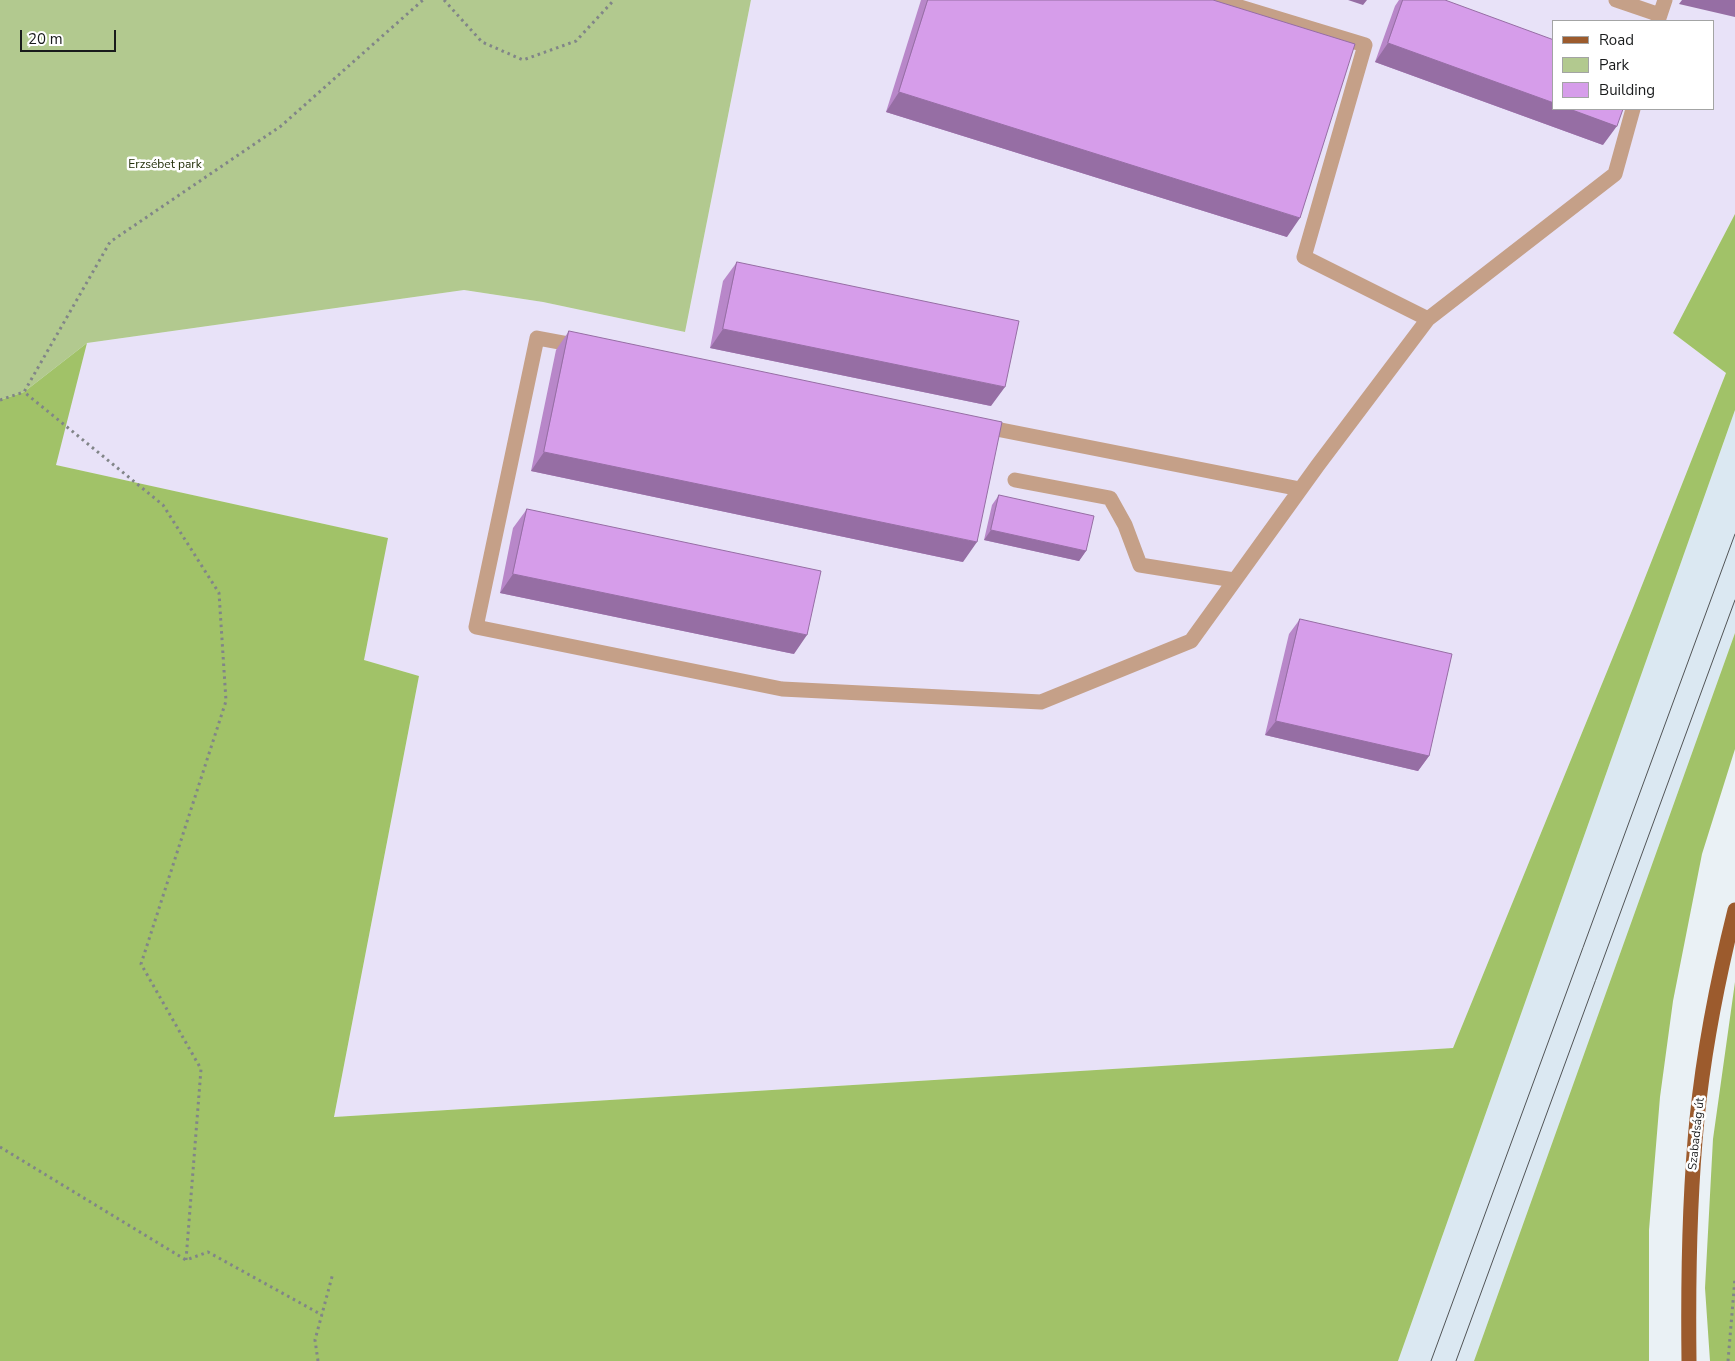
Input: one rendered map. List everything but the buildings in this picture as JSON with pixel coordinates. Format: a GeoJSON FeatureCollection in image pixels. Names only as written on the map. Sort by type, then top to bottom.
{"type":"FeatureCollection","features":[{"type":"Feature","properties":{"kind":"main road","name":"Szabadság út"},"geometry":{"type":"LineString","coordinates":[[1689,1361],[1691,1200],[1697,1117],[1722,964],[1735,910]]}},
{"type":"Feature","properties":{"kind":"lane"},"geometry":{"type":"LineString","coordinates":[[1217,0],[1365,45],[1304,257],[1428,319]]}},
{"type":"Feature","properties":{"kind":"lane"},"geometry":{"type":"LineString","coordinates":[[1616,0],[1659,18],[1665,0]]}},
{"type":"Feature","properties":{"kind":"lane"},"geometry":{"type":"LineString","coordinates":[[596,350],[537,338],[476,627],[782,689],[1041,702],[1191,641],[1300,489],[1428,319],[1615,174],[1633,110]]}},
{"type":"Feature","properties":{"kind":"lane"},"geometry":{"type":"LineString","coordinates":[[968,423],[1300,489]]}},
{"type":"Feature","properties":{"kind":"lane"},"geometry":{"type":"LineString","coordinates":[[1015,480],[1110,498],[1125,525],[1140,565],[1234,580]]}},
{"type":"Feature","properties":{"kind":"path"},"geometry":{"type":"LineString","coordinates":[[0,400],[24,392],[110,242],[281,126],[423,0]]}},
{"type":"Feature","properties":{"kind":"path"},"geometry":{"type":"LineString","coordinates":[[444,0],[482,42],[523,60],[576,41],[614,0]]}},
{"type":"Feature","properties":{"kind":"path"},"geometry":{"type":"LineString","coordinates":[[24,392],[163,505],[219,593],[226,701],[142,964],[201,1069],[186,1260]]}},
{"type":"Feature","properties":{"kind":"path"},"geometry":{"type":"LineString","coordinates":[[0,1147],[186,1260]]}},
{"type":"Feature","properties":{"kind":"path"},"geometry":{"type":"LineString","coordinates":[[186,1260],[208,1252],[322,1315]]}},
{"type":"Feature","properties":{"kind":"path"},"geometry":{"type":"LineString","coordinates":[[318,1361],[315,1340],[333,1273]]}},
{"type":"Feature","properties":{"kind":"path"},"geometry":{"type":"LineString","coordinates":[[1728,1361],[1735,1278]]}},
{"type":"Feature","properties":{"kind":"shaded area"},"geometry":{"type":"Polygon","coordinates":[[[751,0],[1735,0],[1735,214],[1673,333],[1726,373],[1633,608],[1453,1048],[334,1117],[419,676],[364,660],[387,538],[55,465],[87,343],[464,290],[543,302],[685,332],[751,0]]]}},
{"type":"Feature","properties":{"kind":"shaded area"},"geometry":{"type":"Polygon","coordinates":[[[1735,410],[1735,633],[1474,1361],[1398,1361],[1735,410]]]}},
{"type":"Feature","properties":{"kind":"green space","name":"Erzsébet park"},"geometry":{"type":"Polygon","coordinates":[[[0,0],[751,0],[685,332],[543,302],[464,290],[87,343],[24,392],[0,400],[0,0]]]}},
{"type":"Feature","properties":{"kind":"green space"},"geometry":{"type":"Polygon","coordinates":[[[1735,214],[1735,410],[1398,1361],[0,1361],[0,400],[24,392],[87,343],[56,465],[388,538],[364,660],[419,676],[334,1117],[1453,1048],[1633,608],[1726,373],[1673,333],[1735,214]]]}},
{"type":"Feature","properties":{"kind":"green space"},"geometry":{"type":"Polygon","coordinates":[[[1735,633],[1735,749],[1702,854],[1673,1001],[1660,1097],[1649,1230],[1649,1361],[1474,1361],[1735,633]]]}},
{"type":"Feature","properties":{"kind":"green space"},"geometry":{"type":"Polygon","coordinates":[[[1735,982],[1735,1361],[1710,1361],[1705,1288],[1713,1139],[1735,982]]]}},
{"type":"Feature","properties":{"kind":"tram line"},"geometry":{"type":"LineString","coordinates":[[1431,1361],[1735,534]]}},
{"type":"Feature","properties":{"kind":"tram line"},"geometry":{"type":"LineString","coordinates":[[1456,1361],[1735,600]]}}]}
